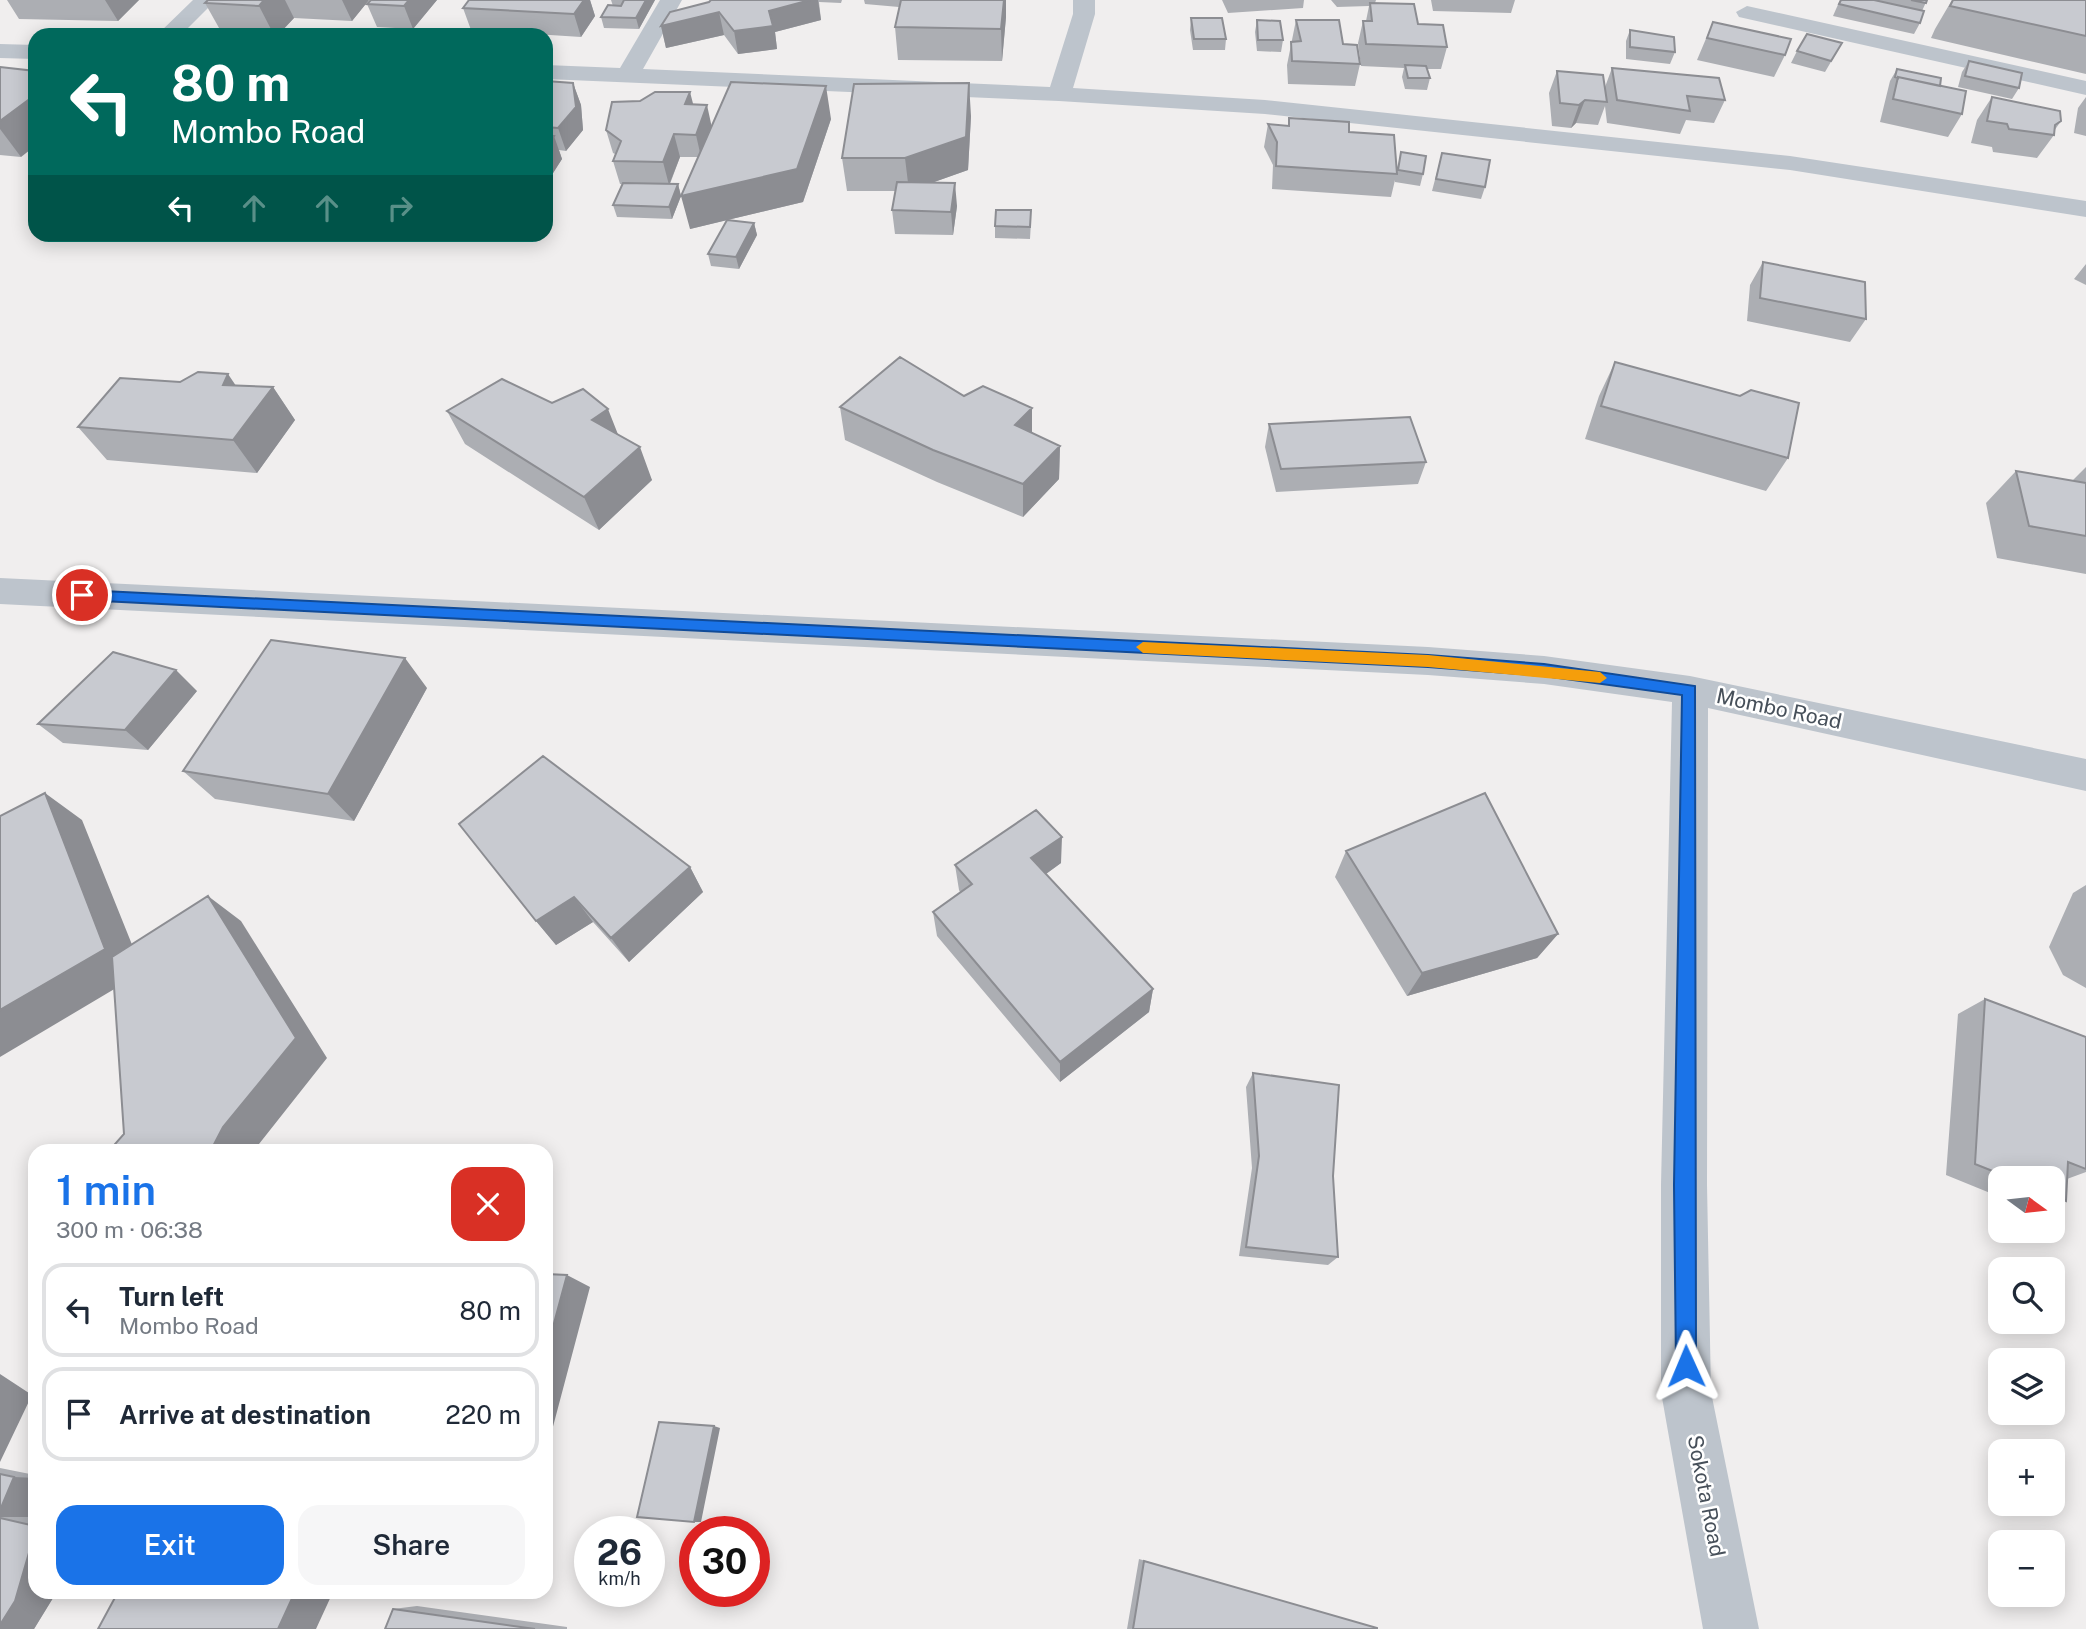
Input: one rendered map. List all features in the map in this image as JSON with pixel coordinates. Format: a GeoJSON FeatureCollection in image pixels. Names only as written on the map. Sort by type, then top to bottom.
{"type":"FeatureCollection","features":[{"type":"Feature","properties":{"kind":"street"},"geometry":{"type":"LineString","coordinates":[[175,28],[205,0]]}},
{"type":"Feature","properties":{"kind":"street"},"geometry":{"type":"LineString","coordinates":[[628,75],[671,0]]}},
{"type":"Feature","properties":{"kind":"street"},"geometry":{"type":"LineString","coordinates":[[1059,94],[1084,14],[1084,0]]}},
{"type":"Feature","properties":{"kind":"street"},"geometry":{"type":"LineString","coordinates":[[1747,12],[2086,88]]}},
{"type":"Feature","properties":{"kind":"street"},"geometry":{"type":"LineString","coordinates":[[0,51],[28,52]]}},
{"type":"Feature","properties":{"kind":"street"},"geometry":{"type":"LineString","coordinates":[[553,72],[1059,94],[1265,107],[1427,122],[1790,163],[2086,209]]}},
{"type":"Feature","properties":{"kind":"street","name":"Mombo Road"},"geometry":{"type":"LineString","coordinates":[[0,591],[1428,661],[1544,670],[1689,690],[2086,775]]}},
{"type":"Feature","properties":{"kind":"street","name":"Sokota Road"},"geometry":{"type":"LineString","coordinates":[[1689,690],[1684,1185],[1686,1392],[1731,1629]]}},
{"type":"Feature","properties":{"kind":"building"},"geometry":{"type":"Polygon","coordinates":[[[208,0],[264,0],[259,6],[205,3],[208,0]]]}},
{"type":"Feature","properties":{"kind":"building"},"geometry":{"type":"Polygon","coordinates":[[[371,0],[409,0],[404,6],[367,4],[371,0]]]}},
{"type":"Feature","properties":{"kind":"building"},"geometry":{"type":"Polygon","coordinates":[[[469,0],[584,0],[574,14],[463,8],[469,0]]]}},
{"type":"Feature","properties":{"kind":"building"},"geometry":{"type":"Polygon","coordinates":[[[624,0],[646,0],[636,18],[601,17],[608,5],[621,6],[624,0]]]}},
{"type":"Feature","properties":{"kind":"building"},"geometry":{"type":"Polygon","coordinates":[[[711,0],[810,0],[769,11],[773,26],[734,31],[719,12],[661,26],[670,12],[711,0]]]}},
{"type":"Feature","properties":{"kind":"building"},"geometry":{"type":"Polygon","coordinates":[[[901,0],[1004,0],[1001,29],[895,27],[901,0]]]}},
{"type":"Feature","properties":{"kind":"building"},"geometry":{"type":"Polygon","coordinates":[[[1841,0],[1874,0],[1924,11],[1920,23],[1839,4],[1841,0]]]}},
{"type":"Feature","properties":{"kind":"building"},"geometry":{"type":"Polygon","coordinates":[[[1953,0],[2086,0],[2086,36],[1950,6],[1953,0]]]}},
{"type":"Feature","properties":{"kind":"building"},"geometry":{"type":"Polygon","coordinates":[[[1370,3],[1414,4],[1418,24],[1443,25],[1447,47],[1366,44],[1363,21],[1372,21],[1370,3]]]}},
{"type":"Feature","properties":{"kind":"building"},"geometry":{"type":"Polygon","coordinates":[[[1191,18],[1222,18],[1226,39],[1194,39],[1191,18]]]}},
{"type":"Feature","properties":{"kind":"building"},"geometry":{"type":"Polygon","coordinates":[[[1257,20],[1280,21],[1283,40],[1258,40],[1257,20]]]}},
{"type":"Feature","properties":{"kind":"building"},"geometry":{"type":"Polygon","coordinates":[[[1296,20],[1339,20],[1343,44],[1357,45],[1360,64],[1292,61],[1291,42],[1301,41],[1296,20]]]}},
{"type":"Feature","properties":{"kind":"building"},"geometry":{"type":"Polygon","coordinates":[[[1713,22],[1791,39],[1785,55],[1707,38],[1713,22]]]}},
{"type":"Feature","properties":{"kind":"building"},"geometry":{"type":"Polygon","coordinates":[[[1630,30],[1674,37],[1675,52],[1630,47],[1630,30]]]}},
{"type":"Feature","properties":{"kind":"building"},"geometry":{"type":"Polygon","coordinates":[[[1807,34],[1842,43],[1831,61],[1797,51],[1807,34]]]}},
{"type":"Feature","properties":{"kind":"building"},"geometry":{"type":"Polygon","coordinates":[[[1969,61],[2022,73],[2019,88],[1965,76],[1969,61]]]}},
{"type":"Feature","properties":{"kind":"building"},"geometry":{"type":"Polygon","coordinates":[[[1405,65],[1426,66],[1430,78],[1408,78],[1405,65]]]}},
{"type":"Feature","properties":{"kind":"building"},"geometry":{"type":"Polygon","coordinates":[[[0,67],[28,70],[28,100],[0,121],[0,67]]]}},
{"type":"Feature","properties":{"kind":"building"},"geometry":{"type":"Polygon","coordinates":[[[1612,68],[1719,78],[1725,100],[1687,96],[1690,111],[1617,100],[1612,68]]]}},
{"type":"Feature","properties":{"kind":"building"},"geometry":{"type":"Polygon","coordinates":[[[1897,69],[1941,78],[1940,86],[1895,77],[1897,69]]]}},
{"type":"Feature","properties":{"kind":"building"},"geometry":{"type":"Polygon","coordinates":[[[1557,71],[1603,75],[1607,102],[1585,100],[1579,105],[1560,103],[1557,71]]]}},
{"type":"Feature","properties":{"kind":"building"},"geometry":{"type":"Polygon","coordinates":[[[1898,77],[1966,91],[1962,114],[1893,99],[1898,77]]]}},
{"type":"Feature","properties":{"kind":"building"},"geometry":{"type":"Polygon","coordinates":[[[553,82],[573,83],[576,107],[558,128],[553,128],[553,82]]]}},
{"type":"Feature","properties":{"kind":"building"},"geometry":{"type":"Polygon","coordinates":[[[731,82],[826,86],[797,169],[681,196],[731,82]]]}},
{"type":"Feature","properties":{"kind":"building"},"geometry":{"type":"Polygon","coordinates":[[[969,83],[966,137],[905,158],[842,158],[854,84],[969,83]]]}},
{"type":"Feature","properties":{"kind":"building"},"geometry":{"type":"Polygon","coordinates":[[[655,92],[690,92],[685,104],[707,105],[696,135],[674,134],[663,162],[613,161],[621,141],[606,130],[612,102],[640,101],[655,92]]]}},
{"type":"Feature","properties":{"kind":"building"},"geometry":{"type":"Polygon","coordinates":[[[1992,97],[2060,111],[2061,121],[2055,125],[2054,135],[2009,129],[2007,124],[1987,121],[1992,97]]]}},
{"type":"Feature","properties":{"kind":"building"},"geometry":{"type":"Polygon","coordinates":[[[1289,118],[1349,122],[1349,132],[1394,135],[1397,174],[1276,166],[1277,142],[1268,124],[1289,126],[1289,118]]]}},
{"type":"Feature","properties":{"kind":"building"},"geometry":{"type":"Polygon","coordinates":[[[1401,152],[1426,156],[1423,174],[1398,170],[1401,152]]]}},
{"type":"Feature","properties":{"kind":"building"},"geometry":{"type":"Polygon","coordinates":[[[1442,153],[1490,160],[1485,187],[1436,179],[1442,153]]]}},
{"type":"Feature","properties":{"kind":"building"},"geometry":{"type":"Polygon","coordinates":[[[897,182],[955,183],[951,212],[892,210],[897,182]]]}},
{"type":"Feature","properties":{"kind":"building"},"geometry":{"type":"Polygon","coordinates":[[[623,183],[678,184],[669,207],[613,205],[623,183]]]}},
{"type":"Feature","properties":{"kind":"building"},"geometry":{"type":"Polygon","coordinates":[[[996,210],[1031,210],[1030,227],[995,226],[996,210]]]}},
{"type":"Feature","properties":{"kind":"building"},"geometry":{"type":"Polygon","coordinates":[[[727,220],[754,223],[736,257],[708,254],[727,220]]]}},
{"type":"Feature","properties":{"kind":"building"},"geometry":{"type":"Polygon","coordinates":[[[1763,262],[1865,282],[1866,319],[1760,298],[1763,262]]]}},
{"type":"Feature","properties":{"kind":"building"},"geometry":{"type":"Polygon","coordinates":[[[900,357],[964,396],[983,386],[1032,408],[1015,425],[1060,446],[1023,484],[933,450],[840,407],[900,357]]]}},
{"type":"Feature","properties":{"kind":"building"},"geometry":{"type":"Polygon","coordinates":[[[1615,362],[1740,396],[1751,390],[1799,403],[1788,458],[1601,406],[1615,362]]]}},
{"type":"Feature","properties":{"kind":"building"},"geometry":{"type":"Polygon","coordinates":[[[198,372],[228,374],[223,385],[273,387],[233,440],[78,427],[120,378],[180,382],[198,372]]]}},
{"type":"Feature","properties":{"kind":"building"},"geometry":{"type":"Polygon","coordinates":[[[502,379],[552,403],[583,389],[608,409],[592,420],[640,447],[584,497],[447,411],[502,379]]]}},
{"type":"Feature","properties":{"kind":"building"},"geometry":{"type":"Polygon","coordinates":[[[1410,417],[1426,462],[1281,469],[1269,424],[1410,417]]]}},
{"type":"Feature","properties":{"kind":"building"},"geometry":{"type":"Polygon","coordinates":[[[2016,471],[2086,483],[2086,536],[2029,526],[2016,471]]]}},
{"type":"Feature","properties":{"kind":"building"},"geometry":{"type":"Polygon","coordinates":[[[271,640],[405,658],[328,794],[183,771],[271,640]]]}},
{"type":"Feature","properties":{"kind":"building"},"geometry":{"type":"Polygon","coordinates":[[[113,652],[176,670],[125,730],[38,724],[113,652]]]}},
{"type":"Feature","properties":{"kind":"building"},"geometry":{"type":"Polygon","coordinates":[[[543,756],[690,867],[611,938],[574,897],[536,921],[459,824],[543,756]]]}},
{"type":"Feature","properties":{"kind":"building"},"geometry":{"type":"Polygon","coordinates":[[[45,793],[105,949],[0,1010],[0,816],[45,793]]]}},
{"type":"Feature","properties":{"kind":"building"},"geometry":{"type":"Polygon","coordinates":[[[1485,793],[1558,934],[1422,973],[1346,851],[1485,793]]]}},
{"type":"Feature","properties":{"kind":"building"},"geometry":{"type":"Polygon","coordinates":[[[1036,810],[1062,837],[1031,858],[1153,989],[1060,1062],[933,912],[972,884],[955,865],[1036,810]]]}},
{"type":"Feature","properties":{"kind":"building"},"geometry":{"type":"Polygon","coordinates":[[[208,896],[296,1038],[223,1127],[214,1144],[115,1144],[124,1134],[112,957],[208,896]]]}},
{"type":"Feature","properties":{"kind":"building"},"geometry":{"type":"Polygon","coordinates":[[[1985,999],[2086,1037],[2086,1169],[2068,1162],[2066,1201],[2065,1166],[1988,1166],[1988,1169],[1975,1164],[1985,999]]]}},
{"type":"Feature","properties":{"kind":"building"},"geometry":{"type":"Polygon","coordinates":[[[1253,1073],[1339,1085],[1333,1176],[1338,1257],[1246,1247],[1259,1156],[1253,1073]]]}},
{"type":"Feature","properties":{"kind":"building"},"geometry":{"type":"Polygon","coordinates":[[[553,1274],[567,1275],[553,1327],[553,1274]]]}},
{"type":"Feature","properties":{"kind":"building"},"geometry":{"type":"Polygon","coordinates":[[[659,1422],[714,1426],[695,1516],[679,1516],[679,1521],[665,1519],[665,1516],[637,1516],[659,1422]]]}},
{"type":"Feature","properties":{"kind":"building"},"geometry":{"type":"Polygon","coordinates":[[[0,1474],[14,1477],[0,1510],[0,1474]]]}},
{"type":"Feature","properties":{"kind":"building"},"geometry":{"type":"Polygon","coordinates":[[[0,1518],[28,1524],[28,1556],[15,1601],[0,1625],[0,1518]]]}},
{"type":"Feature","properties":{"kind":"building"},"geometry":{"type":"Polygon","coordinates":[[[1144,1561],[1377,1628],[1377,1629],[1133,1629],[1144,1561]]]}},
{"type":"Feature","properties":{"kind":"building"},"geometry":{"type":"Polygon","coordinates":[[[114,1599],[292,1599],[278,1629],[98,1629],[114,1599]]]}},
{"type":"Feature","properties":{"kind":"building"},"geometry":{"type":"Polygon","coordinates":[[[393,1609],[535,1629],[385,1629],[393,1609]]]}},
{"type":"Feature","properties":{"kind":"slow traffic"},"geometry":{"type":"LineString","coordinates":[[1143,647],[1428,661],[1544,670],[1600,678]]}},
{"type":"Feature","properties":{"kind":"route"},"geometry":{"type":"LineString","coordinates":[[82,595],[1428,661],[1544,670],[1689,690],[1684,1185],[1686,1366]]}}]}
